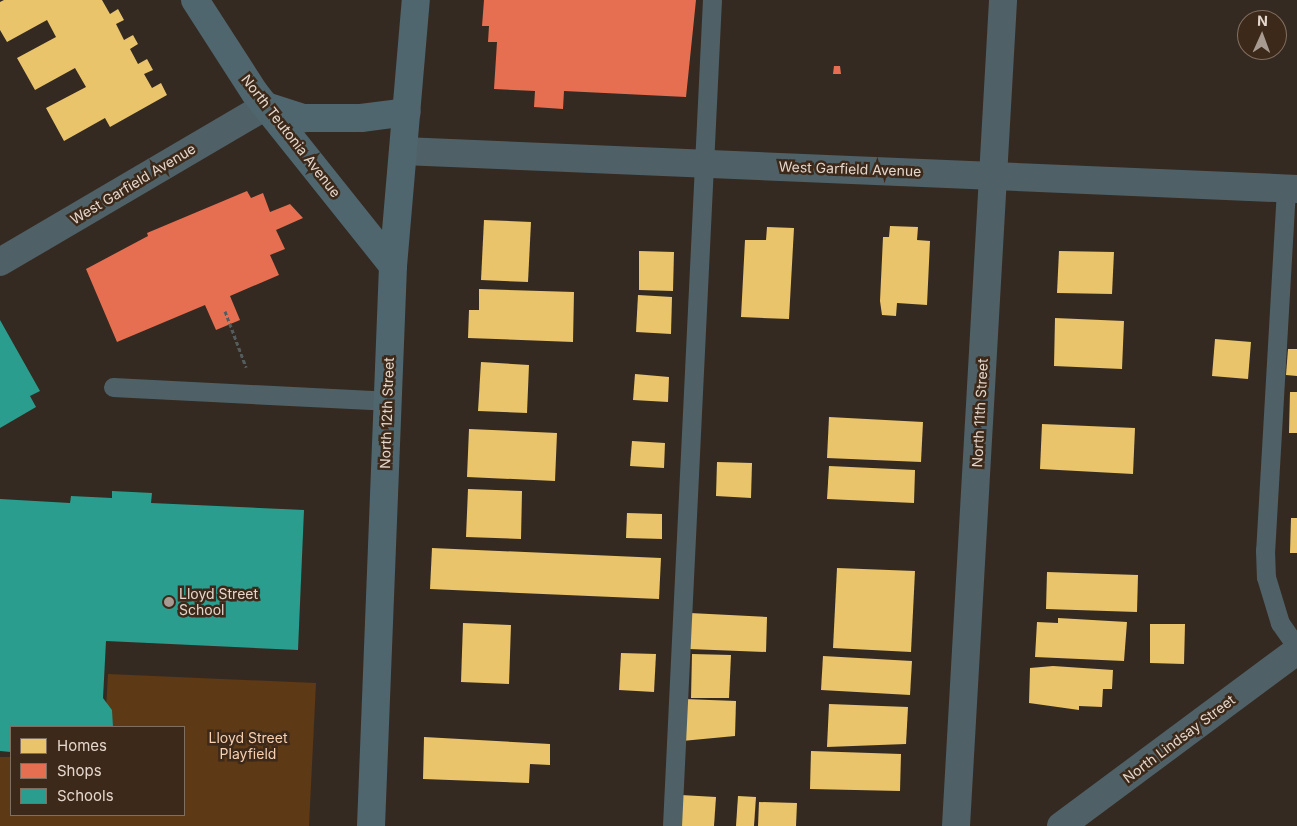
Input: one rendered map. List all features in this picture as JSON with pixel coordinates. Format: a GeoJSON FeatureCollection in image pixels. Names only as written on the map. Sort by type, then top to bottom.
{"type":"FeatureCollection","features":[{"type":"Feature","properties":{"kind":"street","name":"North Teutonia Avenue"},"geometry":{"type":"LineString","coordinates":[[195,0],[266,106],[393,266]]}},
{"type":"Feature","properties":{"kind":"street","name":"North 12th Street"},"geometry":{"type":"LineString","coordinates":[[371,826],[393,266],[416,0]]}},
{"type":"Feature","properties":{"kind":"street","name":"North 11th Street"},"geometry":{"type":"LineString","coordinates":[[956,826],[1003,0]]}},
{"type":"Feature","properties":{"kind":"street"},"geometry":{"type":"LineString","coordinates":[[266,106],[304,118],[361,118],[407,112]]}},
{"type":"Feature","properties":{"kind":"street","name":"West Garfield Avenue"},"geometry":{"type":"LineString","coordinates":[[0,262],[266,106]]}},
{"type":"Feature","properties":{"kind":"street","name":"West Garfield Avenue"},"geometry":{"type":"LineString","coordinates":[[403,150],[994,174],[1291,189]]}},
{"type":"Feature","properties":{"kind":"street","name":"North Lindsay Street"},"geometry":{"type":"LineString","coordinates":[[1061,826],[1297,651]]}},
{"type":"Feature","properties":{"kind":"lane"},"geometry":{"type":"LineString","coordinates":[[672,826],[712,0]]}},
{"type":"Feature","properties":{"kind":"lane"},"geometry":{"type":"LineString","coordinates":[[1291,189],[1265,550],[1266,577],[1280,623],[1297,647]]}},
{"type":"Feature","properties":{"kind":"lane"},"geometry":{"type":"LineString","coordinates":[[113,387],[387,402]]}},
{"type":"Feature","properties":{"kind":"path"},"geometry":{"type":"LineString","coordinates":[[226,311],[256,395]]}},
{"type":"Feature","properties":{"kind":"green space","name":"Lloyd Street Playfield"},"geometry":{"type":"Polygon","coordinates":[[[108,674],[316,683],[309,826],[0,826],[0,757],[10,757],[10,816],[185,816],[185,726],[105,726],[108,674]]]}},
{"type":"Feature","properties":{"kind":"building: Homes"},"geometry":{"type":"Polygon","coordinates":[[[4,0],[102,0],[110,14],[118,9],[124,20],[116,24],[124,40],[133,35],[138,44],[130,49],[138,64],[147,59],[153,70],[144,74],[152,88],[161,83],[167,95],[110,127],[105,118],[64,141],[46,108],[86,87],[75,68],[35,90],[17,58],[56,37],[47,20],[7,42],[0,30],[0,2],[4,0]]]}},
{"type":"Feature","properties":{"kind":"building: Homes"},"geometry":{"type":"Polygon","coordinates":[[[484,220],[531,222],[528,282],[481,280],[484,220]]]}},
{"type":"Feature","properties":{"kind":"building: Homes"},"geometry":{"type":"Polygon","coordinates":[[[890,226],[918,227],[917,240],[930,241],[927,305],[897,303],[896,316],[882,315],[880,301],[883,237],[889,237],[890,226]]]}},
{"type":"Feature","properties":{"kind":"building: Homes"},"geometry":{"type":"Polygon","coordinates":[[[767,227],[794,228],[789,319],[741,317],[745,240],[766,240],[767,227]]]}},
{"type":"Feature","properties":{"kind":"building: Homes"},"geometry":{"type":"Polygon","coordinates":[[[639,251],[674,252],[673,291],[639,290],[639,251]]]}},
{"type":"Feature","properties":{"kind":"building: Homes"},"geometry":{"type":"Polygon","coordinates":[[[1059,251],[1114,252],[1112,294],[1057,293],[1059,251]]]}},
{"type":"Feature","properties":{"kind":"building: Homes"},"geometry":{"type":"Polygon","coordinates":[[[479,289],[574,292],[573,342],[468,338],[469,310],[479,310],[479,289]]]}},
{"type":"Feature","properties":{"kind":"building: Homes"},"geometry":{"type":"Polygon","coordinates":[[[638,295],[672,297],[671,334],[636,332],[638,295]]]}},
{"type":"Feature","properties":{"kind":"building: Homes"},"geometry":{"type":"Polygon","coordinates":[[[1055,318],[1124,321],[1122,369],[1054,366],[1055,318]]]}},
{"type":"Feature","properties":{"kind":"building: Homes"},"geometry":{"type":"Polygon","coordinates":[[[1215,339],[1251,342],[1248,379],[1212,376],[1215,339]]]}},
{"type":"Feature","properties":{"kind":"building: Homes"},"geometry":{"type":"Polygon","coordinates":[[[1288,349],[1297,349],[1297,376],[1286,375],[1288,349]]]}},
{"type":"Feature","properties":{"kind":"building: Homes"},"geometry":{"type":"Polygon","coordinates":[[[481,362],[529,365],[527,413],[478,411],[481,362]]]}},
{"type":"Feature","properties":{"kind":"building: Homes"},"geometry":{"type":"Polygon","coordinates":[[[635,374],[669,377],[668,402],[633,400],[635,374]]]}},
{"type":"Feature","properties":{"kind":"building: Homes"},"geometry":{"type":"Polygon","coordinates":[[[1290,392],[1297,392],[1297,433],[1289,433],[1290,392]]]}},
{"type":"Feature","properties":{"kind":"building: Homes"},"geometry":{"type":"Polygon","coordinates":[[[829,417],[923,422],[921,462],[827,458],[829,417]]]}},
{"type":"Feature","properties":{"kind":"building: Homes"},"geometry":{"type":"Polygon","coordinates":[[[1042,424],[1135,428],[1133,474],[1040,469],[1042,424]]]}},
{"type":"Feature","properties":{"kind":"building: Homes"},"geometry":{"type":"Polygon","coordinates":[[[469,429],[557,433],[555,481],[467,477],[469,429]]]}},
{"type":"Feature","properties":{"kind":"building: Homes"},"geometry":{"type":"Polygon","coordinates":[[[632,441],[665,443],[664,468],[630,466],[632,441]]]}},
{"type":"Feature","properties":{"kind":"building: Homes"},"geometry":{"type":"Polygon","coordinates":[[[717,462],[752,463],[751,498],[716,496],[717,462]]]}},
{"type":"Feature","properties":{"kind":"building: Homes"},"geometry":{"type":"Polygon","coordinates":[[[829,466],[915,470],[914,503],[827,499],[829,466]]]}},
{"type":"Feature","properties":{"kind":"building: Homes"},"geometry":{"type":"Polygon","coordinates":[[[468,489],[522,491],[521,539],[466,537],[468,489]]]}},
{"type":"Feature","properties":{"kind":"building: Homes"},"geometry":{"type":"Polygon","coordinates":[[[627,513],[662,514],[662,539],[626,538],[627,513]]]}},
{"type":"Feature","properties":{"kind":"building: Homes"},"geometry":{"type":"Polygon","coordinates":[[[1291,518],[1297,518],[1297,553],[1290,553],[1291,518]]]}},
{"type":"Feature","properties":{"kind":"building: Homes"},"geometry":{"type":"Polygon","coordinates":[[[432,548],[661,558],[659,599],[430,589],[432,548]]]}},
{"type":"Feature","properties":{"kind":"building: Homes"},"geometry":{"type":"Polygon","coordinates":[[[837,568],[915,571],[911,652],[833,648],[837,568]]]}},
{"type":"Feature","properties":{"kind":"building: Homes"},"geometry":{"type":"Polygon","coordinates":[[[1047,572],[1138,575],[1137,612],[1046,609],[1047,572]]]}},
{"type":"Feature","properties":{"kind":"building: Homes"},"geometry":{"type":"Polygon","coordinates":[[[690,613],[767,617],[766,652],[689,649],[690,613]]]}},
{"type":"Feature","properties":{"kind":"building: Homes"},"geometry":{"type":"Polygon","coordinates":[[[1058,618],[1127,622],[1124,661],[1035,657],[1037,622],[1058,623],[1058,618]]]}},
{"type":"Feature","properties":{"kind":"building: Homes"},"geometry":{"type":"Polygon","coordinates":[[[463,623],[511,625],[509,684],[461,682],[463,623]]]}},
{"type":"Feature","properties":{"kind":"building: Homes"},"geometry":{"type":"Polygon","coordinates":[[[1150,624],[1185,624],[1184,664],[1150,663],[1150,624]]]}},
{"type":"Feature","properties":{"kind":"building: Homes"},"geometry":{"type":"Polygon","coordinates":[[[621,653],[656,654],[654,692],[619,690],[621,653]]]}},
{"type":"Feature","properties":{"kind":"building: Homes"},"geometry":{"type":"Polygon","coordinates":[[[692,654],[731,655],[729,698],[691,698],[692,654]]]}},
{"type":"Feature","properties":{"kind":"building: Homes"},"geometry":{"type":"Polygon","coordinates":[[[823,656],[912,661],[910,695],[821,690],[823,656]]]}},
{"type":"Feature","properties":{"kind":"building: Homes"},"geometry":{"type":"Polygon","coordinates":[[[1053,666],[1113,670],[1112,689],[1103,689],[1102,707],[1079,706],[1079,710],[1029,703],[1030,668],[1053,666]]]}},
{"type":"Feature","properties":{"kind":"building: Homes"},"geometry":{"type":"Polygon","coordinates":[[[684,699],[736,701],[735,736],[682,741],[684,699]]]}},
{"type":"Feature","properties":{"kind":"building: Homes"},"geometry":{"type":"Polygon","coordinates":[[[829,704],[908,707],[906,744],[827,747],[829,704]]]}},
{"type":"Feature","properties":{"kind":"building: Homes"},"geometry":{"type":"Polygon","coordinates":[[[424,737],[550,744],[550,765],[530,764],[529,783],[423,779],[424,737]]]}},
{"type":"Feature","properties":{"kind":"building: Homes"},"geometry":{"type":"Polygon","coordinates":[[[811,751],[901,754],[900,791],[810,789],[811,751]]]}},
{"type":"Feature","properties":{"kind":"building: Homes"},"geometry":{"type":"Polygon","coordinates":[[[681,795],[716,797],[714,826],[679,826],[681,795]]]}},
{"type":"Feature","properties":{"kind":"building: Homes"},"geometry":{"type":"Polygon","coordinates":[[[738,796],[756,797],[754,826],[736,826],[738,796]]]}},
{"type":"Feature","properties":{"kind":"building: Homes"},"geometry":{"type":"Polygon","coordinates":[[[759,802],[797,803],[796,826],[758,826],[759,802]]]}},
{"type":"Feature","properties":{"kind":"building: Shops"},"geometry":{"type":"Polygon","coordinates":[[[484,0],[696,0],[686,97],[564,91],[563,109],[534,107],[535,91],[494,89],[497,42],[488,42],[489,26],[482,26],[484,0]]]}},
{"type":"Feature","properties":{"kind":"building: Shops"},"geometry":{"type":"Polygon","coordinates":[[[834,66],[840,66],[841,74],[833,74],[834,66]]]}},
{"type":"Feature","properties":{"kind":"building: Shops"},"geometry":{"type":"Polygon","coordinates":[[[247,191],[251,198],[263,193],[270,212],[290,204],[303,218],[276,230],[285,249],[270,255],[279,275],[230,296],[240,320],[216,330],[205,305],[117,342],[86,269],[148,236],[147,233],[247,191]]]}},
{"type":"Feature","properties":{"kind":"building: Schools"},"geometry":{"type":"Polygon","coordinates":[[[0,320],[40,391],[30,396],[36,407],[0,428],[0,320]]]}},
{"type":"Feature","properties":{"kind":"building: Schools"},"geometry":{"type":"Polygon","coordinates":[[[112,491],[152,493],[151,503],[304,510],[298,650],[106,641],[103,698],[112,710],[113,726],[10,726],[10,752],[0,751],[0,499],[70,503],[71,496],[112,498],[112,491]]]}},
{"type":"Feature","properties":{"kind":"place","name":"Lloyd Street School"},"geometry":{"type":"Point","coordinates":[169,602]}}]}
